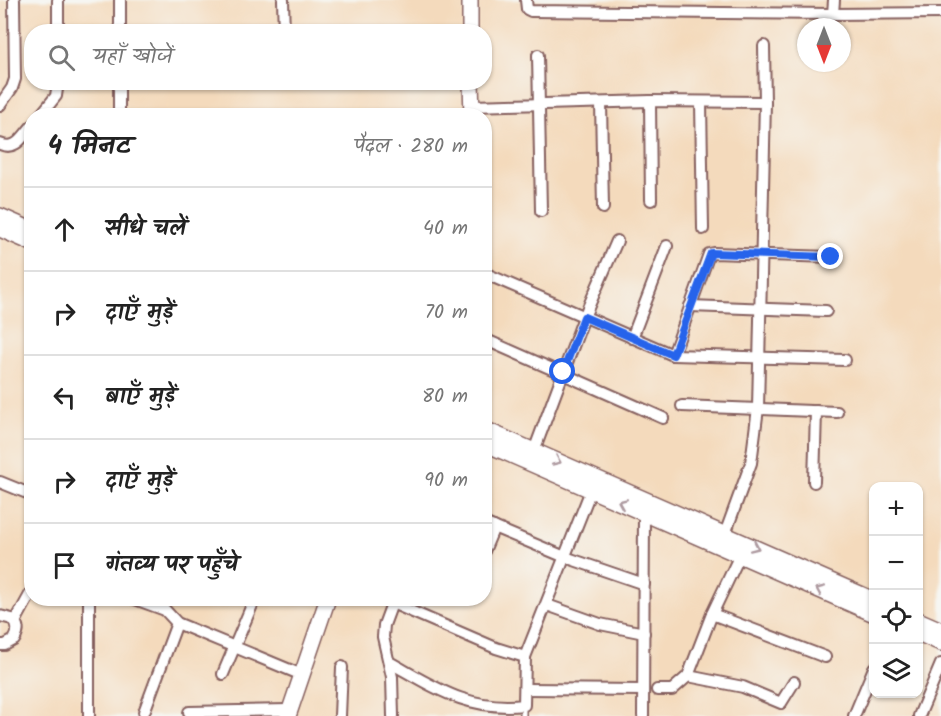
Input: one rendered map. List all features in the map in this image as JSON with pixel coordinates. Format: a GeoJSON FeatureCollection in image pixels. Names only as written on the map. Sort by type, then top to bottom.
{"type":"FeatureCollection","features":[{"type":"Feature","properties":{"kind":"main road"},"geometry":{"type":"LineString","coordinates":[[470,0],[470,24]]}},
{"type":"Feature","properties":{"kind":"main road"},"geometry":{"type":"LineString","coordinates":[[471,90],[472,108]]}},
{"type":"Feature","properties":{"kind":"main road"},"geometry":{"type":"LineString","coordinates":[[0,216],[24,226]]}},
{"type":"Feature","properties":{"kind":"main road"},"geometry":{"type":"LineString","coordinates":[[0,229],[24,240]]}},
{"type":"Feature","properties":{"kind":"main road"},"geometry":{"type":"LineString","coordinates":[[492,433],[869,598]]}},
{"type":"Feature","properties":{"kind":"main road"},"geometry":{"type":"LineString","coordinates":[[492,447],[869,612]]}},
{"type":"Feature","properties":{"kind":"main road"},"geometry":{"type":"LineString","coordinates":[[289,713],[325,606]]}},
{"type":"Feature","properties":{"kind":"main road"},"geometry":{"type":"LineString","coordinates":[[923,622],[941,630]]}},
{"type":"Feature","properties":{"kind":"main road"},"geometry":{"type":"LineString","coordinates":[[923,635],[941,643]]}},
{"type":"Feature","properties":{"kind":"street"},"geometry":{"type":"LineString","coordinates":[[0,105],[12,88],[15,79],[14,0]]}},
{"type":"Feature","properties":{"kind":"street"},"geometry":{"type":"LineString","coordinates":[[58,0],[58,24]]}},
{"type":"Feature","properties":{"kind":"street"},"geometry":{"type":"LineString","coordinates":[[120,0],[120,24]]}},
{"type":"Feature","properties":{"kind":"street"},"geometry":{"type":"LineString","coordinates":[[283,0],[284,24]]}},
{"type":"Feature","properties":{"kind":"street"},"geometry":{"type":"LineString","coordinates":[[526,0],[527,9],[531,11],[833,14],[941,12]]}},
{"type":"Feature","properties":{"kind":"street"},"geometry":{"type":"LineString","coordinates":[[833,14],[834,0]]}},
{"type":"Feature","properties":{"kind":"street"},"geometry":{"type":"LineString","coordinates":[[725,534],[751,463],[758,408],[763,256],[764,46]]}},
{"type":"Feature","properties":{"kind":"street"},"geometry":{"type":"LineString","coordinates":[[538,55],[541,211]]}},
{"type":"Feature","properties":{"kind":"street"},"geometry":{"type":"LineString","coordinates":[[46,108],[56,96],[57,90]]}},
{"type":"Feature","properties":{"kind":"street"},"geometry":{"type":"LineString","coordinates":[[119,90],[119,108]]}},
{"type":"Feature","properties":{"kind":"street"},"geometry":{"type":"LineString","coordinates":[[492,109],[539,104],[650,101],[765,102]]}},
{"type":"Feature","properties":{"kind":"street"},"geometry":{"type":"LineString","coordinates":[[650,101],[651,200]]}},
{"type":"Feature","properties":{"kind":"street"},"geometry":{"type":"LineString","coordinates":[[701,102],[703,229]]}},
{"type":"Feature","properties":{"kind":"street"},"geometry":{"type":"LineString","coordinates":[[601,103],[603,208]]}},
{"type":"Feature","properties":{"kind":"street"},"geometry":{"type":"LineString","coordinates":[[0,144],[7,147],[16,144],[24,135]]}},
{"type":"Feature","properties":{"kind":"street"},"geometry":{"type":"LineString","coordinates":[[534,451],[584,317],[617,241]]}},
{"type":"Feature","properties":{"kind":"street"},"geometry":{"type":"LineString","coordinates":[[632,338],[667,246]]}},
{"type":"Feature","properties":{"kind":"street"},"geometry":{"type":"LineString","coordinates":[[673,355],[710,254],[714,252],[763,256],[831,257]]}},
{"type":"Feature","properties":{"kind":"street"},"geometry":{"type":"LineString","coordinates":[[492,276],[673,355],[845,360]]}},
{"type":"Feature","properties":{"kind":"street"},"geometry":{"type":"LineString","coordinates":[[690,306],[826,311]]}},
{"type":"Feature","properties":{"kind":"street"},"geometry":{"type":"LineString","coordinates":[[492,342],[663,418]]}},
{"type":"Feature","properties":{"kind":"street"},"geometry":{"type":"LineString","coordinates":[[682,406],[837,411]]}},
{"type":"Feature","properties":{"kind":"street"},"geometry":{"type":"LineString","coordinates":[[814,482],[816,411]]}},
{"type":"Feature","properties":{"kind":"street"},"geometry":{"type":"LineString","coordinates":[[0,482],[24,492]]}},
{"type":"Feature","properties":{"kind":"street"},"geometry":{"type":"LineString","coordinates":[[389,662],[455,698],[523,711],[526,689],[525,657],[591,490]]}},
{"type":"Feature","properties":{"kind":"street"},"geometry":{"type":"LineString","coordinates":[[644,512],[644,716]]}},
{"type":"Feature","properties":{"kind":"street"},"geometry":{"type":"LineString","coordinates":[[492,526],[565,557],[644,584]]}},
{"type":"Feature","properties":{"kind":"street"},"geometry":{"type":"LineString","coordinates":[[657,690],[672,690],[688,676],[712,614],[740,555]]}},
{"type":"Feature","properties":{"kind":"street"},"geometry":{"type":"LineString","coordinates":[[547,605],[600,624],[644,633]]}},
{"type":"Feature","properties":{"kind":"street"},"geometry":{"type":"LineString","coordinates":[[15,622],[24,606]]}},
{"type":"Feature","properties":{"kind":"street"},"geometry":{"type":"LineString","coordinates":[[89,606],[89,716]]}},
{"type":"Feature","properties":{"kind":"street"},"geometry":{"type":"LineString","coordinates":[[154,606],[165,610],[177,623],[302,675]]}},
{"type":"Feature","properties":{"kind":"street"},"geometry":{"type":"LineString","coordinates":[[223,674],[252,606]]}},
{"type":"Feature","properties":{"kind":"street"},"geometry":{"type":"LineString","coordinates":[[391,606],[383,631],[393,685],[393,716]]}},
{"type":"Feature","properties":{"kind":"street"},"geometry":{"type":"LineString","coordinates":[[404,606],[496,648],[525,657]]}},
{"type":"Feature","properties":{"kind":"street"},"geometry":{"type":"LineString","coordinates":[[712,614],[825,657]]}},
{"type":"Feature","properties":{"kind":"street"},"geometry":{"type":"LineString","coordinates":[[0,616],[8,617],[17,626],[17,636],[10,643],[0,645]]}},
{"type":"Feature","properties":{"kind":"street"},"geometry":{"type":"LineString","coordinates":[[144,712],[177,623]]}},
{"type":"Feature","properties":{"kind":"street"},"geometry":{"type":"LineString","coordinates":[[919,716],[941,664]]}},
{"type":"Feature","properties":{"kind":"street"},"geometry":{"type":"LineString","coordinates":[[340,716],[342,668]]}},
{"type":"Feature","properties":{"kind":"street"},"geometry":{"type":"LineString","coordinates":[[688,676],[743,687],[781,703],[794,682]]}},
{"type":"Feature","properties":{"kind":"street"},"geometry":{"type":"LineString","coordinates":[[854,716],[869,678]]}},
{"type":"Feature","properties":{"kind":"street"},"geometry":{"type":"LineString","coordinates":[[526,689],[643,690]]}},
{"type":"Feature","properties":{"kind":"street"},"geometry":{"type":"LineString","coordinates":[[189,712],[289,713]]}},
{"type":"Feature","properties":{"kind":"route"},"geometry":{"type":"LineString","coordinates":[[563,372],[584,317],[673,355],[711,253],[831,257]]}}]}
